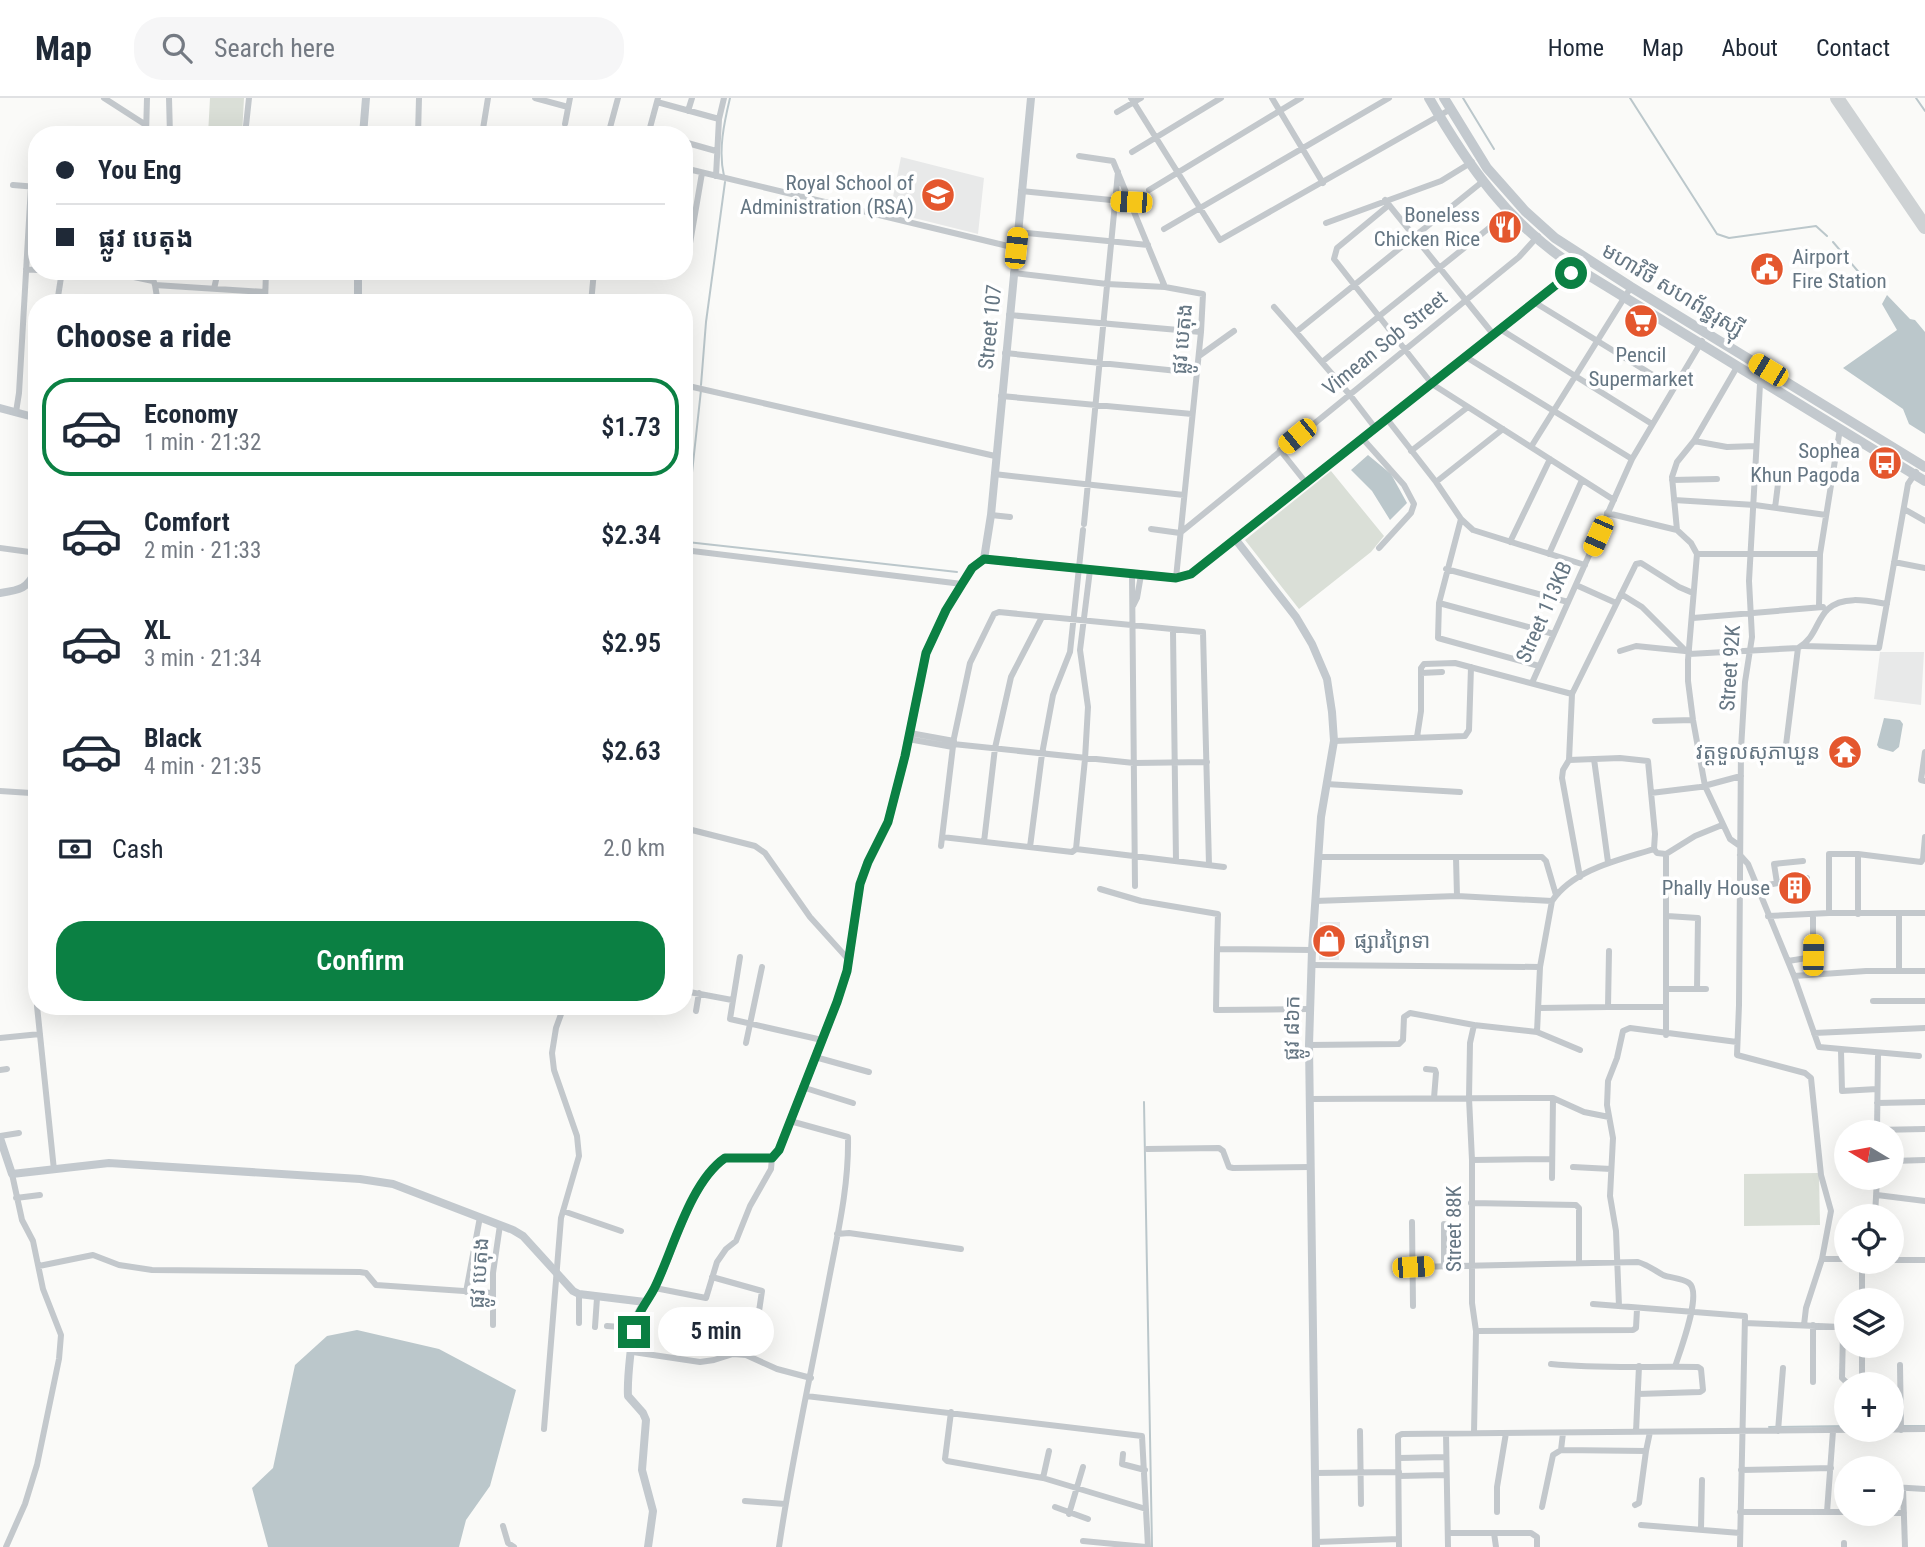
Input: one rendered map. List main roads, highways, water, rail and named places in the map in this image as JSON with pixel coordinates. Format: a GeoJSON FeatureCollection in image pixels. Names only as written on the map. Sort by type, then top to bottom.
{"type":"FeatureCollection","features":[{"type":"Feature","properties":{"kind":"highway","name":"មហាវិថី សហព័ន្ធរុស្ស៊ី"},"geometry":{"type":"LineString","coordinates":[[1429,98],[1469,165],[1508,212],[1536,239],[1624,298],[1925,481]]}},
{"type":"Feature","properties":{"kind":"highway","name":"មហាវិថី សហព័ន្ធរុស្ស៊ី"},"geometry":{"type":"LineString","coordinates":[[1444,98],[1480,158],[1504,189],[1544,229],[1582,257],[1923,465]]}},
{"type":"Feature","properties":{"kind":"waterway"},"geometry":{"type":"LineString","coordinates":[[724,176],[722,147],[730,98]]}},
{"type":"Feature","properties":{"kind":"waterway"},"geometry":{"type":"LineString","coordinates":[[1463,98],[1494,149]]}},
{"type":"Feature","properties":{"kind":"waterway"},"geometry":{"type":"LineString","coordinates":[[1630,98],[1717,234],[1729,238],[1816,226],[1827,236]]}},
{"type":"Feature","properties":{"kind":"waterway"},"geometry":{"type":"LineString","coordinates":[[1916,98],[1925,111]]}},
{"type":"Feature","properties":{"kind":"waterway"},"geometry":{"type":"LineString","coordinates":[[701,385],[706,322],[725,182]]}},
{"type":"Feature","properties":{"kind":"waterway"},"geometry":{"type":"LineString","coordinates":[[1833,242],[1874,290]]}},
{"type":"Feature","properties":{"kind":"waterway"},"geometry":{"type":"LineString","coordinates":[[693,464],[701,390]]}},
{"type":"Feature","properties":{"kind":"waterway"},"geometry":{"type":"LineString","coordinates":[[693,543],[957,572]]}},
{"type":"Feature","properties":{"kind":"waterway"},"geometry":{"type":"LineString","coordinates":[[1144,1102],[1152,1547]]}},
{"type":"Feature","properties":{"kind":"waterway"},"geometry":{"type":"LineString","coordinates":[[1769,1427],[1834,1426]]}},
{"type":"Feature","properties":{"kind":"waterway"},"geometry":{"type":"LineString","coordinates":[[1904,1426],[1925,1426]]}},
{"type":"Feature","properties":{"kind":"place","name":"Royal School of Administration (RSA)"},"geometry":{"type":"Point","coordinates":[938,195]}},
{"type":"Feature","properties":{"kind":"place","name":"Boneless Chicken Rice"},"geometry":{"type":"Point","coordinates":[1505,227]}},
{"type":"Feature","properties":{"kind":"place","name":"Airport Fire Station"},"geometry":{"type":"Point","coordinates":[1767,269]}},
{"type":"Feature","properties":{"kind":"place","name":"Pencil Supermarket"},"geometry":{"type":"Point","coordinates":[1641,321]}},
{"type":"Feature","properties":{"kind":"place","name":"Sophea Khun Pagoda"},"geometry":{"type":"Point","coordinates":[1885,463]}},
{"type":"Feature","properties":{"kind":"place","name":"វត្តទួលសុភាឃួន"},"geometry":{"type":"Point","coordinates":[1845,752]}},
{"type":"Feature","properties":{"kind":"place","name":"Phally House"},"geometry":{"type":"Point","coordinates":[1795,888]}},
{"type":"Feature","properties":{"kind":"place","name":"ផ្សារព្រៃទា"},"geometry":{"type":"Point","coordinates":[1329,941]}}]}
